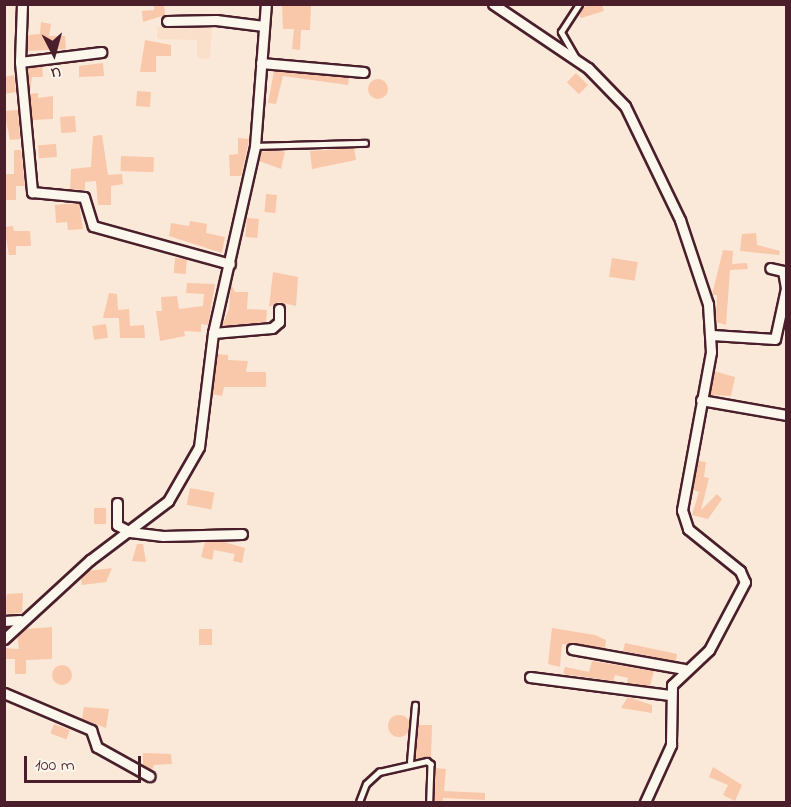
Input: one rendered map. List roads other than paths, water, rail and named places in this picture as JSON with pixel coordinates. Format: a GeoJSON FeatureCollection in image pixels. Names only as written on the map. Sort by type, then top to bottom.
{"type":"FeatureCollection","features":[{"type":"Feature","properties":{"kind":"street"},"geometry":{"type":"LineString","coordinates":[[22,4],[20,62],[32,192],[84,197],[93,226],[230,264]]}},
{"type":"Feature","properties":{"kind":"street"},"geometry":{"type":"LineString","coordinates":[[4,639],[23,619],[90,560],[168,501],[200,447],[213,333],[255,146],[266,4]]}},
{"type":"Feature","properties":{"kind":"street"},"geometry":{"type":"LineString","coordinates":[[493,4],[577,60],[619,97],[643,141],[700,270],[712,335],[682,496],[684,524],[740,571],[745,582],[710,650],[684,669],[670,695],[670,745],[645,802]]}},
{"type":"Feature","properties":{"kind":"street"},"geometry":{"type":"LineString","coordinates":[[167,21],[216,20],[264,26]]}},
{"type":"Feature","properties":{"kind":"street"},"geometry":{"type":"LineString","coordinates":[[20,62],[101,52]]}},
{"type":"Feature","properties":{"kind":"street"},"geometry":{"type":"LineString","coordinates":[[261,63],[364,72]]}},
{"type":"Feature","properties":{"kind":"street"},"geometry":{"type":"LineString","coordinates":[[712,335],[775,339],[786,288],[783,271],[770,268]]}},
{"type":"Feature","properties":{"kind":"street"},"geometry":{"type":"LineString","coordinates":[[213,333],[272,328],[279,322],[279,309]]}},
{"type":"Feature","properties":{"kind":"street"},"geometry":{"type":"LineString","coordinates":[[701,400],[786,415]]}},
{"type":"Feature","properties":{"kind":"street"},"geometry":{"type":"LineString","coordinates":[[117,503],[117,525],[130,532],[163,536],[242,534]]}},
{"type":"Feature","properties":{"kind":"street"},"geometry":{"type":"LineString","coordinates":[[4,621],[23,619]]}},
{"type":"Feature","properties":{"kind":"street"},"geometry":{"type":"LineString","coordinates":[[572,650],[684,669]]}},
{"type":"Feature","properties":{"kind":"street"},"geometry":{"type":"LineString","coordinates":[[530,677],[670,695]]}},
{"type":"Feature","properties":{"kind":"street"},"geometry":{"type":"LineString","coordinates":[[4,693],[91,730],[97,747],[149,776]]}},
{"type":"Feature","properties":{"kind":"lane"},"geometry":{"type":"LineString","coordinates":[[577,60],[561,32],[579,4]]}},
{"type":"Feature","properties":{"kind":"lane"},"geometry":{"type":"LineString","coordinates":[[255,146],[365,143]]}},
{"type":"Feature","properties":{"kind":"lane"},"geometry":{"type":"LineString","coordinates":[[410,762],[415,705]]}},
{"type":"Feature","properties":{"kind":"lane"},"geometry":{"type":"LineString","coordinates":[[359,802],[366,784],[379,772],[410,762],[430,762],[430,802]]}}]}
